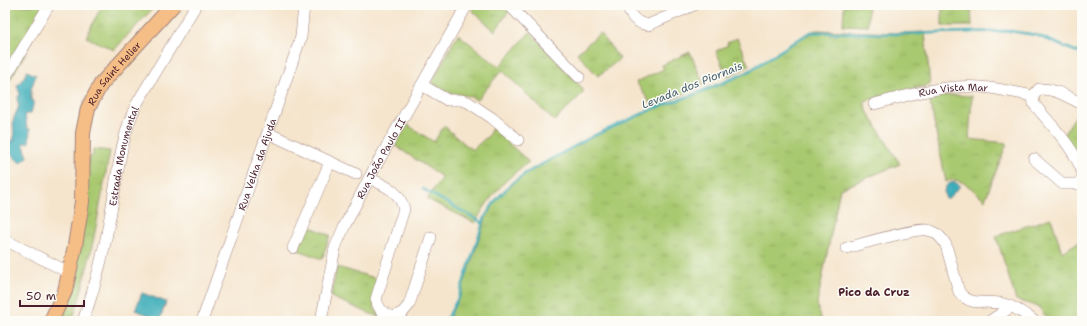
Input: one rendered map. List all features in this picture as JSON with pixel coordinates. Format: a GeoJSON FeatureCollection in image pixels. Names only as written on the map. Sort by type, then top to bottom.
{"type":"FeatureCollection","features":[{"type":"Feature","properties":{"kind":"main road","name":"Rua Saint Helier"},"geometry":{"type":"LineString","coordinates":[[51,321],[65,291],[70,272],[82,202],[84,124],[88,108],[95,93],[108,76],[173,5]]}},
{"type":"Feature","properties":{"kind":"street"},"geometry":{"type":"LineString","coordinates":[[5,78],[49,5]]}},
{"type":"Feature","properties":{"kind":"street","name":"Estrada Monumental"},"geometry":{"type":"LineString","coordinates":[[83,321],[103,253],[124,138],[130,117],[136,104],[196,5]]}},
{"type":"Feature","properties":{"kind":"street","name":"Rua Velha da Ajuda"},"geometry":{"type":"LineString","coordinates":[[202,321],[301,38],[304,5]]}},
{"type":"Feature","properties":{"kind":"street","name":"Rua João Paulo II"},"geometry":{"type":"LineString","coordinates":[[321,321],[335,248],[347,220],[466,5]]}},
{"type":"Feature","properties":{"kind":"street"},"geometry":{"type":"LineString","coordinates":[[509,5],[580,77]]}},
{"type":"Feature","properties":{"kind":"street"},"geometry":{"type":"LineString","coordinates":[[626,5],[633,18],[640,23],[648,25],[694,5]]}},
{"type":"Feature","properties":{"kind":"street"},"geometry":{"type":"LineString","coordinates":[[422,85],[447,100],[461,100],[468,102],[492,118],[518,140]]}},
{"type":"Feature","properties":{"kind":"street","name":"Rua Vista Mar"},"geometry":{"type":"LineString","coordinates":[[874,104],[920,92],[955,87],[981,86],[1033,96]]}},
{"type":"Feature","properties":{"kind":"street"},"geometry":{"type":"LineString","coordinates":[[1082,104],[1061,93],[1047,88],[1039,89],[1033,96],[1034,104],[1069,149],[1082,171]]}},
{"type":"Feature","properties":{"kind":"street"},"geometry":{"type":"LineString","coordinates":[[268,133],[356,174]]}},
{"type":"Feature","properties":{"kind":"street"},"geometry":{"type":"LineString","coordinates":[[1034,159],[1063,184],[1078,184],[1082,179]]}},
{"type":"Feature","properties":{"kind":"street"},"geometry":{"type":"LineString","coordinates":[[293,248],[330,162]]}},
{"type":"Feature","properties":{"kind":"street"},"geometry":{"type":"LineString","coordinates":[[369,178],[395,191],[404,209],[376,298],[379,307],[384,314],[394,317],[403,312],[409,305],[431,237]]}},
{"type":"Feature","properties":{"kind":"street"},"geometry":{"type":"LineString","coordinates":[[846,248],[918,230],[932,231],[942,238],[946,244],[959,292],[963,297],[973,302],[992,302],[1011,307],[1034,321]]}},
{"type":"Feature","properties":{"kind":"street"},"geometry":{"type":"LineString","coordinates":[[5,240],[70,272]]}},
{"type":"Feature","properties":{"kind":"street"},"geometry":{"type":"LineString","coordinates":[[990,321],[1011,307]]}},
{"type":"Feature","properties":{"kind":"green space"},"geometry":{"type":"Polygon","coordinates":[[[5,5],[47,5],[26,52],[5,88],[5,5]]]}},
{"type":"Feature","properties":{"kind":"green space"},"geometry":{"type":"Polygon","coordinates":[[[102,5],[156,5],[114,50],[86,37],[102,5]]]}},
{"type":"Feature","properties":{"kind":"green space"},"geometry":{"type":"Polygon","coordinates":[[[474,5],[503,5],[509,11],[495,31],[472,10],[474,5]]]}},
{"type":"Feature","properties":{"kind":"green space"},"geometry":{"type":"Polygon","coordinates":[[[844,5],[868,5],[868,26],[843,25],[844,5]]]}},
{"type":"Feature","properties":{"kind":"green space"},"geometry":{"type":"Polygon","coordinates":[[[942,5],[971,5],[972,26],[942,26],[942,5]]]}},
{"type":"Feature","properties":{"kind":"green space"},"geometry":{"type":"Polygon","coordinates":[[[813,31],[898,33],[925,32],[930,85],[864,101],[867,111],[900,164],[840,189],[817,304],[822,321],[447,321],[460,296],[486,218],[496,200],[526,173],[593,137],[656,108],[693,95],[746,73],[813,31]]]}},
{"type":"Feature","properties":{"kind":"green space"},"geometry":{"type":"Polygon","coordinates":[[[530,32],[583,89],[583,93],[554,121],[502,70],[477,100],[465,95],[445,91],[432,82],[458,34],[499,67],[530,32]]]}},
{"type":"Feature","properties":{"kind":"green space"},"geometry":{"type":"Polygon","coordinates":[[[600,33],[620,59],[598,76],[577,53],[600,33]]]}},
{"type":"Feature","properties":{"kind":"green space"},"geometry":{"type":"Polygon","coordinates":[[[737,38],[749,66],[727,76],[716,51],[728,45],[727,43],[737,38]]]}},
{"type":"Feature","properties":{"kind":"green space"},"geometry":{"type":"Polygon","coordinates":[[[690,52],[704,85],[653,107],[636,82],[664,69],[662,65],[690,52]]]}},
{"type":"Feature","properties":{"kind":"green space"},"geometry":{"type":"Polygon","coordinates":[[[952,95],[972,96],[969,139],[1007,143],[985,200],[961,182],[951,180],[946,182],[929,97],[952,95]]]}},
{"type":"Feature","properties":{"kind":"green space"},"geometry":{"type":"Polygon","coordinates":[[[1080,109],[1082,110],[1082,157],[1062,137],[1080,109]]]}},
{"type":"Feature","properties":{"kind":"green space"},"geometry":{"type":"Polygon","coordinates":[[[406,124],[434,142],[444,126],[472,150],[488,136],[492,128],[529,162],[520,168],[498,189],[475,223],[427,199],[442,177],[394,145],[406,124]]]}},
{"type":"Feature","properties":{"kind":"green space"},"geometry":{"type":"Polygon","coordinates":[[[93,149],[110,151],[94,237],[79,300],[72,321],[57,321],[89,157],[93,156],[93,149]]]}},
{"type":"Feature","properties":{"kind":"green space"},"geometry":{"type":"Polygon","coordinates":[[[1051,218],[1062,252],[1082,240],[1082,321],[1048,321],[1039,307],[1016,300],[996,236],[1051,218]]]}},
{"type":"Feature","properties":{"kind":"green space"},"geometry":{"type":"Polygon","coordinates":[[[308,226],[330,235],[322,259],[298,250],[308,226]]]}},
{"type":"Feature","properties":{"kind":"green space"},"geometry":{"type":"Polygon","coordinates":[[[337,267],[378,279],[374,308],[383,319],[331,297],[337,267]]]}},
{"type":"Feature","properties":{"kind":"water"},"geometry":{"type":"Polygon","coordinates":[[[27,71],[36,75],[31,89],[31,100],[34,101],[31,114],[25,114],[27,128],[30,129],[29,143],[23,143],[28,157],[20,163],[5,148],[5,137],[14,142],[13,120],[19,106],[17,99],[20,94],[17,86],[27,71]]]}},
{"type":"Feature","properties":{"kind":"water"},"geometry":{"type":"Polygon","coordinates":[[[955,182],[960,186],[947,200],[944,194],[945,188],[949,184],[955,182]]]}},
{"type":"Feature","properties":{"kind":"water"},"geometry":{"type":"Polygon","coordinates":[[[142,293],[166,302],[160,319],[135,310],[142,293]]]}},
{"type":"Feature","properties":{"kind":"waterway","name":"Levada dos Piornais"},"geometry":{"type":"LineString","coordinates":[[446,321],[459,296],[485,217],[496,200],[511,184],[526,173],[593,136],[655,108],[693,95],[746,73],[810,32],[898,34],[1010,31],[1036,35],[1082,54]]}},
{"type":"Feature","properties":{"kind":"waterway"},"geometry":{"type":"LineString","coordinates":[[423,189],[483,223]]}},
{"type":"Feature","properties":{"kind":"district","name":"Pico da Cruz"},"geometry":{"type":"Point","coordinates":[874,292]}}]}
